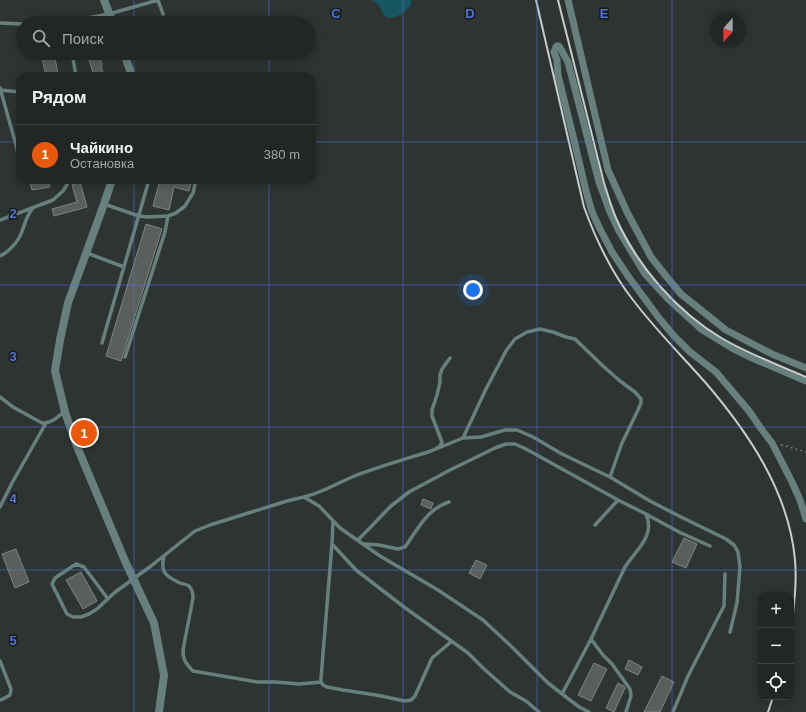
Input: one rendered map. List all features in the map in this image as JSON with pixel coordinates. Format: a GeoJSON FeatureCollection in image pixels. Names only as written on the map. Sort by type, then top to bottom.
{"type":"FeatureCollection","features":[{"type":"Feature","properties":{"kind":"street"},"geometry":{"type":"LineString","coordinates":[[104,0],[109,14]]}},
{"type":"Feature","properties":{"kind":"street"},"geometry":{"type":"LineString","coordinates":[[568,0],[608,170],[627,212],[651,257],[681,294],[726,330],[772,354],[806,368]]}},
{"type":"Feature","properties":{"kind":"street"},"geometry":{"type":"LineString","coordinates":[[806,381],[726,345],[706,332],[668,300],[645,274],[619,231],[610,212],[599,182],[568,62],[559,46],[557,46],[554,52],[557,60],[558,75],[586,191],[592,212],[612,252],[628,276],[674,336],[690,352],[716,372],[749,411],[772,443],[792,482],[806,519]]}},
{"type":"Feature","properties":{"kind":"street"},"geometry":{"type":"LineString","coordinates":[[126,60],[131,72]]}},
{"type":"Feature","properties":{"kind":"street"},"geometry":{"type":"LineString","coordinates":[[111,184],[68,303],[55,371],[64,412],[76,444],[133,579],[154,623],[164,675],[159,712]]}},
{"type":"Feature","properties":{"kind":"lane"},"geometry":{"type":"LineString","coordinates":[[100,16],[158,0],[163,14]]}},
{"type":"Feature","properties":{"kind":"lane"},"geometry":{"type":"LineString","coordinates":[[0,23],[16,24]]}},
{"type":"Feature","properties":{"kind":"lane"},"geometry":{"type":"LineString","coordinates":[[73,60],[75,72]]}},
{"type":"Feature","properties":{"kind":"lane"},"geometry":{"type":"LineString","coordinates":[[16,91],[0,89],[16,148]]}},
{"type":"Feature","properties":{"kind":"lane"},"geometry":{"type":"LineString","coordinates":[[0,220],[41,206],[53,200],[63,191],[67,184]]}},
{"type":"Feature","properties":{"kind":"lane"},"geometry":{"type":"LineString","coordinates":[[102,343],[148,184]]}},
{"type":"Feature","properties":{"kind":"lane"},"geometry":{"type":"LineString","coordinates":[[104,204],[148,218],[168,216],[176,213],[186,206],[193,193],[195,184]]}},
{"type":"Feature","properties":{"kind":"lane"},"geometry":{"type":"LineString","coordinates":[[0,256],[5,254],[19,239],[29,212],[32,208]]}},
{"type":"Feature","properties":{"kind":"lane"},"geometry":{"type":"LineString","coordinates":[[125,357],[165,232],[168,216]]}},
{"type":"Feature","properties":{"kind":"lane"},"geometry":{"type":"LineString","coordinates":[[87,253],[124,267]]}},
{"type":"Feature","properties":{"kind":"lane"},"geometry":{"type":"LineString","coordinates":[[463,438],[506,351],[515,339],[528,332],[540,329],[553,332],[575,339],[641,399],[641,403],[622,443],[610,477]]}},
{"type":"Feature","properties":{"kind":"lane"},"geometry":{"type":"LineString","coordinates":[[436,449],[441,446],[442,442],[432,416],[432,410],[437,395],[442,369],[450,358]]}},
{"type":"Feature","properties":{"kind":"lane"},"geometry":{"type":"LineString","coordinates":[[0,397],[29,416],[46,423],[51,422],[64,412]]}},
{"type":"Feature","properties":{"kind":"lane"},"geometry":{"type":"LineString","coordinates":[[0,507],[46,423]]}},
{"type":"Feature","properties":{"kind":"lane"},"geometry":{"type":"LineString","coordinates":[[108,599],[84,568],[76,564],[55,578],[52,584],[67,614],[73,617],[81,617],[89,614],[195,531],[287,501],[315,494],[370,470],[428,452],[463,438],[481,437],[505,430],[517,430],[610,477],[650,501],[726,539],[734,545],[738,552],[740,567],[737,603],[730,632]]}},
{"type":"Feature","properties":{"kind":"lane"},"geometry":{"type":"LineString","coordinates":[[358,540],[391,506],[409,492],[495,448],[506,444],[515,444],[679,532],[710,546]]}},
{"type":"Feature","properties":{"kind":"lane"},"geometry":{"type":"LineString","coordinates":[[304,497],[319,506],[340,528],[380,556],[438,590],[483,620],[548,683],[589,712]]}},
{"type":"Feature","properties":{"kind":"lane"},"geometry":{"type":"LineString","coordinates":[[595,525],[618,500]]}},
{"type":"Feature","properties":{"kind":"lane"},"geometry":{"type":"LineString","coordinates":[[364,544],[379,544],[398,549],[405,547],[432,512],[449,502]]}},
{"type":"Feature","properties":{"kind":"lane"},"geometry":{"type":"LineString","coordinates":[[562,694],[591,639],[625,567],[648,533],[650,521],[646,514]]}},
{"type":"Feature","properties":{"kind":"lane"},"geometry":{"type":"LineString","coordinates":[[334,521],[320,678],[323,685],[405,701],[410,700],[415,696],[432,658],[452,641]]}},
{"type":"Feature","properties":{"kind":"lane"},"geometry":{"type":"LineString","coordinates":[[332,544],[356,570],[468,653],[510,692],[539,712]]}},
{"type":"Feature","properties":{"kind":"lane"},"geometry":{"type":"LineString","coordinates":[[165,555],[162,564],[163,570],[172,579],[189,586],[192,592],[193,598],[183,650],[183,658],[193,671],[256,682],[299,684],[321,682]]}},
{"type":"Feature","properties":{"kind":"lane"},"geometry":{"type":"LineString","coordinates":[[673,712],[688,676],[724,606],[725,574]]}},
{"type":"Feature","properties":{"kind":"lane"},"geometry":{"type":"LineString","coordinates":[[591,639],[630,689],[631,696],[626,712]]}},
{"type":"Feature","properties":{"kind":"lane"},"geometry":{"type":"LineString","coordinates":[[0,661],[11,689],[10,695],[0,700]]}},
{"type":"Feature","properties":{"kind":"path"},"geometry":{"type":"LineString","coordinates":[[772,443],[806,452]]}},
{"type":"Feature","properties":{"kind":"water"},"geometry":{"type":"Polygon","coordinates":[[[371,0],[411,0],[411,5],[401,14],[388,18],[384,15],[378,4],[371,0]]]}},
{"type":"Feature","properties":{"kind":"building"},"geometry":{"type":"Polygon","coordinates":[[[43,60],[55,60],[58,72],[45,72],[43,60]]]}},
{"type":"Feature","properties":{"kind":"building"},"geometry":{"type":"Polygon","coordinates":[[[89,60],[101,60],[103,72],[93,72],[89,60]]]}},
{"type":"Feature","properties":{"kind":"building"},"geometry":{"type":"Polygon","coordinates":[[[30,184],[49,184],[50,187],[32,190],[30,184]]]}},
{"type":"Feature","properties":{"kind":"building"},"geometry":{"type":"Polygon","coordinates":[[[81,184],[87,207],[54,216],[52,209],[77,202],[72,185],[81,184]]]}},
{"type":"Feature","properties":{"kind":"building"},"geometry":{"type":"Polygon","coordinates":[[[159,184],[191,184],[189,191],[174,187],[169,210],[153,206],[159,184]]]}},
{"type":"Feature","properties":{"kind":"building"},"geometry":{"type":"Polygon","coordinates":[[[146,224],[162,229],[121,361],[106,356],[146,224]]]}},
{"type":"Feature","properties":{"kind":"building"},"geometry":{"type":"Polygon","coordinates":[[[423,499],[433,503],[431,509],[421,505],[423,499]]]}},
{"type":"Feature","properties":{"kind":"building"},"geometry":{"type":"Polygon","coordinates":[[[684,538],[697,544],[686,568],[672,562],[684,538]]]}},
{"type":"Feature","properties":{"kind":"building"},"geometry":{"type":"Polygon","coordinates":[[[16,549],[29,582],[15,588],[2,554],[16,549]]]}},
{"type":"Feature","properties":{"kind":"building"},"geometry":{"type":"Polygon","coordinates":[[[476,560],[487,565],[480,579],[469,573],[476,560]]]}},
{"type":"Feature","properties":{"kind":"building"},"geometry":{"type":"Polygon","coordinates":[[[81,572],[97,601],[83,609],[66,580],[81,572]]]}},
{"type":"Feature","properties":{"kind":"building"},"geometry":{"type":"Polygon","coordinates":[[[629,660],[642,667],[638,675],[625,669],[629,660]]]}},
{"type":"Feature","properties":{"kind":"building"},"geometry":{"type":"Polygon","coordinates":[[[594,663],[607,669],[591,701],[578,695],[594,663]]]}},
{"type":"Feature","properties":{"kind":"building"},"geometry":{"type":"Polygon","coordinates":[[[662,676],[674,682],[660,712],[644,712],[662,676]]]}},
{"type":"Feature","properties":{"kind":"building"},"geometry":{"type":"Polygon","coordinates":[[[618,683],[625,688],[614,712],[606,708],[618,683]]]}},
{"type":"Feature","properties":{"kind":"railway"},"geometry":{"type":"LineString","coordinates":[[536,0],[584,207],[605,255],[625,289],[641,311],[705,382],[736,421],[751,442],[775,487],[791,535],[795,560],[796,569],[791,628]]}},
{"type":"Feature","properties":{"kind":"railway"},"geometry":{"type":"LineString","coordinates":[[558,0],[604,183],[616,218],[635,253],[674,302],[706,328],[743,350],[806,377]]}},
{"type":"Feature","properties":{"kind":"railway"},"geometry":{"type":"LineString","coordinates":[[768,712],[772,700]]}},
{"type":"Feature","properties":{"kind":"place","name":"Чайкино"},"geometry":{"type":"Point","coordinates":[84,433]}}]}
